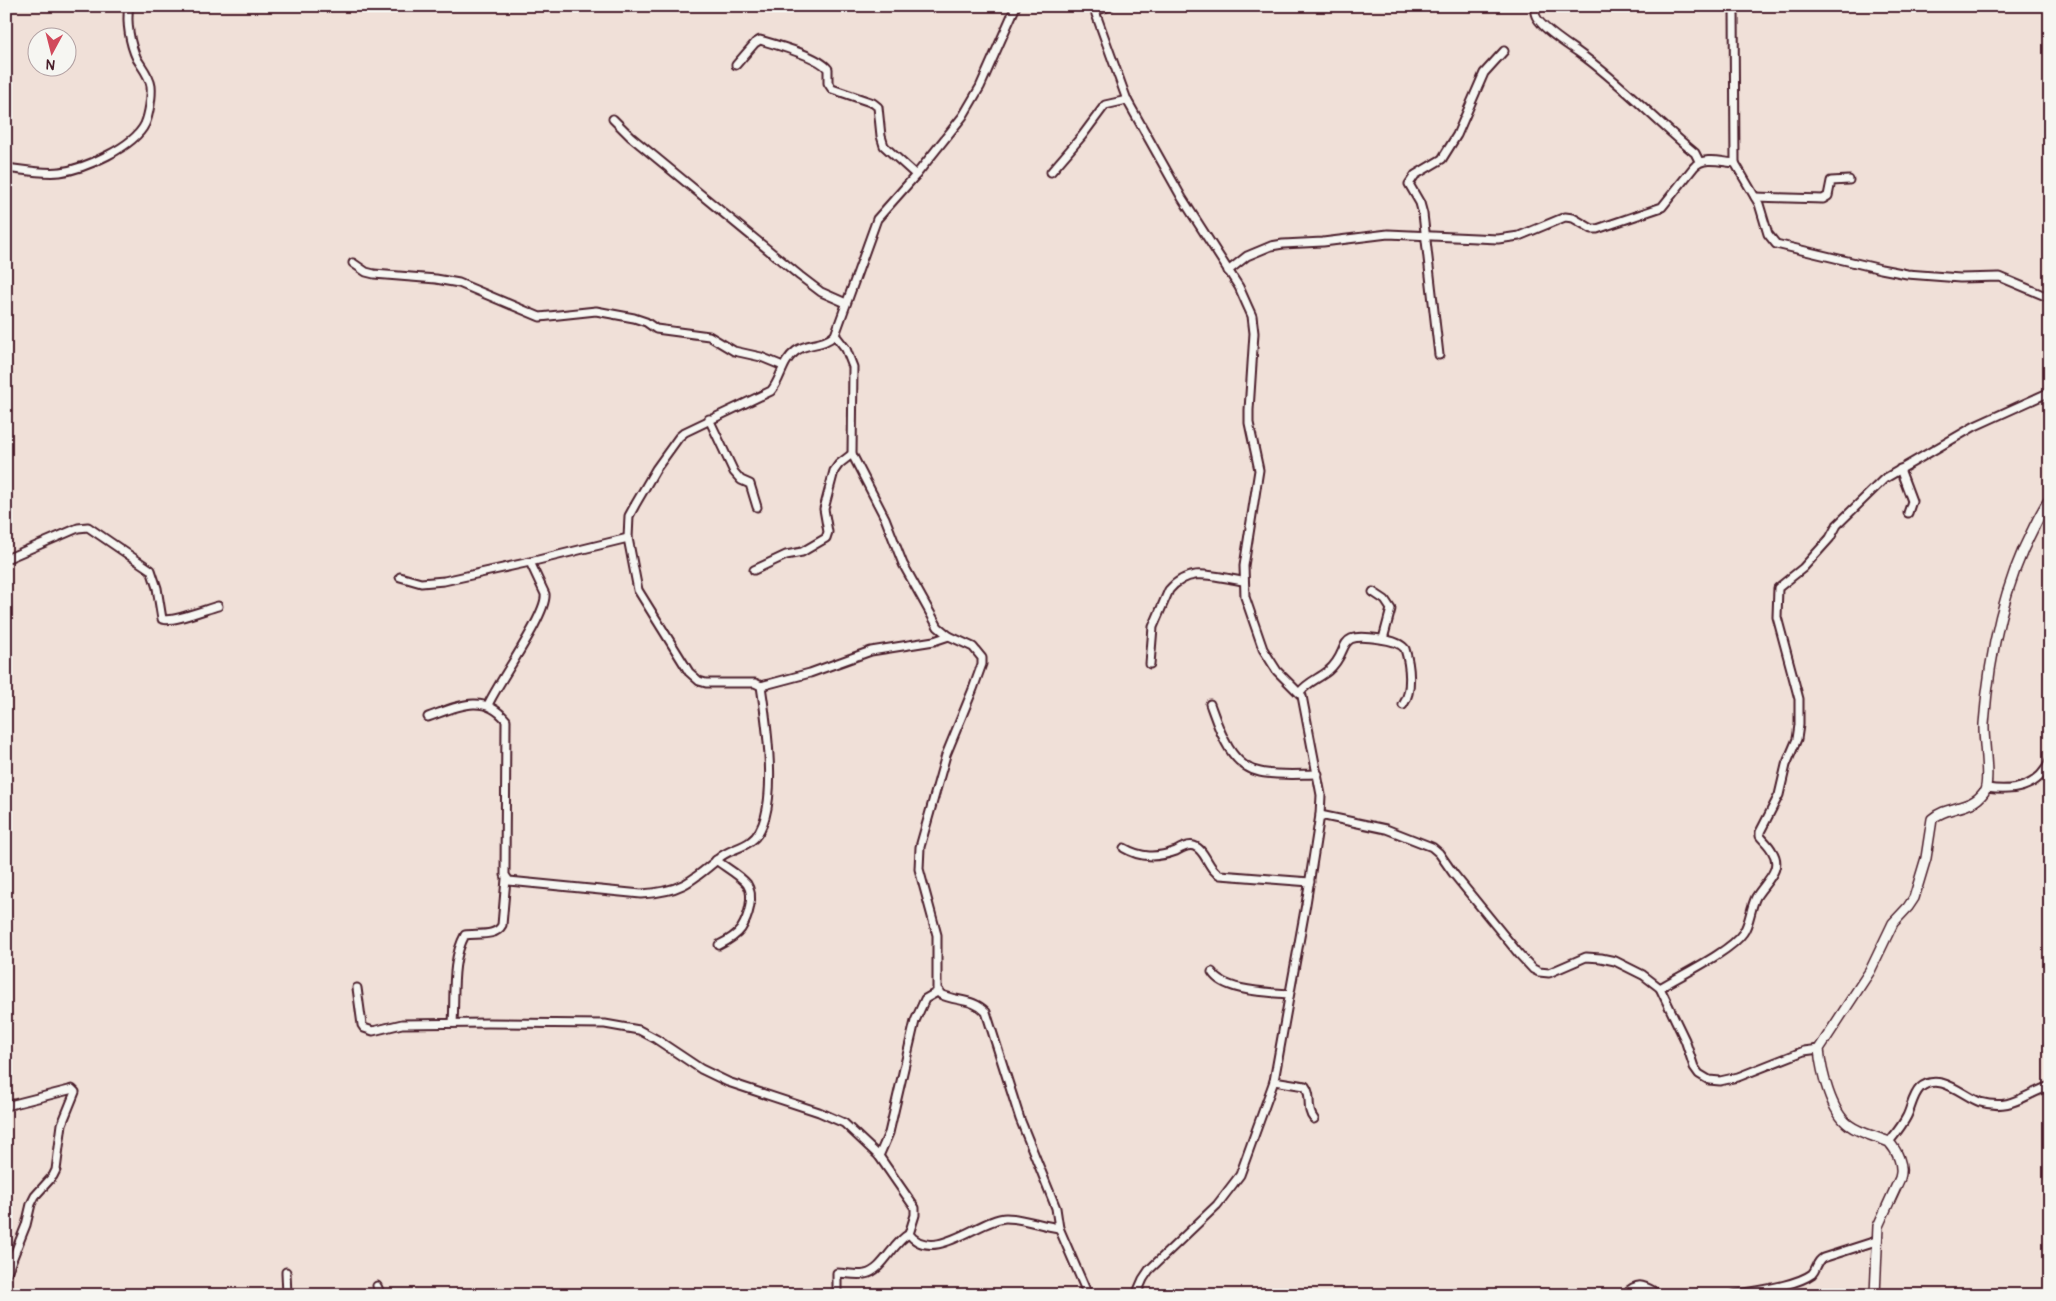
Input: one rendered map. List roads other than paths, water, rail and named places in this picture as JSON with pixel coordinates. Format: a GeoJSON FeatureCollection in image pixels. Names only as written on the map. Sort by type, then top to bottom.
{"type":"FeatureCollection","features":[{"type":"Feature","properties":{"kind":"street"},"geometry":{"type":"LineString","coordinates":[[6,168],[57,172],[85,166],[105,158],[128,142],[142,128],[146,119],[151,85],[134,50],[128,22],[128,6]]}},
{"type":"Feature","properties":{"kind":"street"},"geometry":{"type":"LineString","coordinates":[[949,636],[934,642],[871,651],[810,673],[761,686],[754,683],[699,682],[689,672],[638,590],[628,538],[629,516],[656,469],[679,437],[709,420],[771,391],[787,358],[802,347],[825,343],[835,334],[877,219],[916,175],[963,116],[980,87],[1016,6]]}},
{"type":"Feature","properties":{"kind":"street"},"geometry":{"type":"LineString","coordinates":[[1110,6],[1094,8],[1127,100],[1182,198],[1228,270],[1248,305],[1252,316],[1254,333],[1249,410],[1259,477],[1244,566],[1245,597],[1263,649],[1277,671],[1302,696],[1321,794],[1320,815],[1310,882],[1274,1081],[1240,1175],[1217,1205],[1149,1270],[1136,1295]]}},
{"type":"Feature","properties":{"kind":"street"},"geometry":{"type":"LineString","coordinates":[[1540,6],[1535,10],[1536,18],[1560,40],[1594,64],[1695,153],[1699,161]]}},
{"type":"Feature","properties":{"kind":"street"},"geometry":{"type":"LineString","coordinates":[[1734,6],[1735,163],[1755,197],[1768,234],[1776,244],[1908,274],[1950,277],[2000,277],[2050,298]]}},
{"type":"Feature","properties":{"kind":"street"},"geometry":{"type":"LineString","coordinates":[[736,65],[754,42],[760,40],[800,53],[822,64],[828,69],[828,83],[832,89],[873,103],[878,107],[884,146],[916,175]]}},
{"type":"Feature","properties":{"kind":"street"},"geometry":{"type":"LineString","coordinates":[[1439,355],[1424,214],[1420,203],[1410,188],[1410,179],[1442,159],[1457,135],[1484,74],[1504,51]]}},
{"type":"Feature","properties":{"kind":"street"},"geometry":{"type":"LineString","coordinates":[[1051,172],[1082,136],[1105,105],[1127,100]]}},
{"type":"Feature","properties":{"kind":"street"},"geometry":{"type":"LineString","coordinates":[[613,119],[631,137],[792,270],[821,292],[846,304]]}},
{"type":"Feature","properties":{"kind":"street"},"geometry":{"type":"LineString","coordinates":[[1699,161],[1735,163]]}},
{"type":"Feature","properties":{"kind":"street"},"geometry":{"type":"LineString","coordinates":[[1228,270],[1247,256],[1271,246],[1323,242],[1372,235],[1498,239],[1519,236],[1565,218],[1573,218],[1592,229],[1597,229],[1662,207],[1699,161]]}},
{"type":"Feature","properties":{"kind":"street"},"geometry":{"type":"LineString","coordinates":[[1755,197],[1823,200],[1828,196],[1831,182],[1849,180]]}},
{"type":"Feature","properties":{"kind":"street"},"geometry":{"type":"LineString","coordinates":[[353,263],[366,272],[374,274],[436,278],[459,283],[540,317],[603,311],[646,322],[656,329],[700,334],[716,339],[734,351],[760,357],[783,366]]}},
{"type":"Feature","properties":{"kind":"street"},"geometry":{"type":"LineString","coordinates":[[835,334],[846,349],[854,367],[852,454],[885,518],[903,564],[938,627],[949,636],[973,647],[982,658],[982,664],[946,755],[920,847],[919,869],[937,935],[936,974],[938,991],[946,997],[972,1002],[986,1012],[1020,1118],[1056,1208],[1059,1228],[1088,1295]]}},
{"type":"Feature","properties":{"kind":"street"},"geometry":{"type":"LineString","coordinates":[[1660,988],[1721,952],[1740,937],[1747,925],[1757,896],[1776,867],[1774,854],[1760,836],[1760,832],[1779,795],[1786,766],[1796,740],[1800,711],[1799,699],[1778,617],[1778,588],[1807,563],[1830,538],[1837,525],[1884,480],[1975,426],[2050,392]]}},
{"type":"Feature","properties":{"kind":"street"},"geometry":{"type":"LineString","coordinates":[[709,420],[737,477],[752,488],[758,507]]}},
{"type":"Feature","properties":{"kind":"street"},"geometry":{"type":"LineString","coordinates":[[754,570],[786,555],[802,552],[826,538],[828,532],[824,509],[834,471],[839,464],[852,454]]}},
{"type":"Feature","properties":{"kind":"street"},"geometry":{"type":"LineString","coordinates":[[1900,469],[1911,494],[1911,507],[1908,513]]}},
{"type":"Feature","properties":{"kind":"street"},"geometry":{"type":"LineString","coordinates":[[1875,1295],[1878,1226],[1902,1173],[1898,1157],[1889,1142],[1849,1126],[1841,1118],[1827,1088],[1819,1049],[1866,978],[1893,923],[1914,898],[1926,858],[1932,819],[1938,814],[1972,804],[1986,788],[1984,725],[1995,636],[2020,555],[2050,499]]}},
{"type":"Feature","properties":{"kind":"street"},"geometry":{"type":"LineString","coordinates":[[6,559],[78,528],[88,527],[151,570],[157,588],[162,618],[165,620],[175,619],[218,606]]}},
{"type":"Feature","properties":{"kind":"street"},"geometry":{"type":"LineString","coordinates":[[400,578],[420,583],[430,583],[530,562],[628,538]]}},
{"type":"Feature","properties":{"kind":"street"},"geometry":{"type":"LineString","coordinates":[[488,705],[495,689],[536,621],[546,599],[530,562]]}},
{"type":"Feature","properties":{"kind":"street"},"geometry":{"type":"LineString","coordinates":[[1150,664],[1153,627],[1173,585],[1181,579],[1194,574],[1243,581]]}},
{"type":"Feature","properties":{"kind":"street"},"geometry":{"type":"LineString","coordinates":[[1373,592],[1385,600],[1391,609],[1383,640]]}},
{"type":"Feature","properties":{"kind":"street"},"geometry":{"type":"LineString","coordinates":[[1300,692],[1311,680],[1329,670],[1344,644],[1354,637],[1361,636],[1402,646],[1406,655],[1409,686],[1407,700],[1403,705]]}},
{"type":"Feature","properties":{"kind":"street"},"geometry":{"type":"LineString","coordinates":[[506,879],[514,883],[641,894],[659,893],[671,891],[689,882],[726,853],[752,841],[762,827],[768,803],[770,766],[767,725],[761,686]]}},
{"type":"Feature","properties":{"kind":"street"},"geometry":{"type":"LineString","coordinates":[[428,717],[462,704],[488,705],[502,715],[508,724],[505,792],[506,879],[502,925],[496,932],[465,935],[456,968],[453,1023]]}},
{"type":"Feature","properties":{"kind":"street"},"geometry":{"type":"LineString","coordinates":[[1210,704],[1226,741],[1237,760],[1243,764],[1262,773],[1318,774]]}},
{"type":"Feature","properties":{"kind":"street"},"geometry":{"type":"LineString","coordinates":[[1986,788],[2012,790],[2025,786],[2040,776],[2050,761]]}},
{"type":"Feature","properties":{"kind":"street"},"geometry":{"type":"LineString","coordinates":[[1320,815],[1386,829],[1432,847],[1439,853],[1452,873],[1519,954],[1533,969],[1539,972],[1549,973],[1586,957],[1615,960],[1630,967],[1660,988],[1685,1040],[1694,1066],[1699,1074],[1709,1080],[1720,1081],[1738,1077],[1799,1053],[1819,1049]]}},
{"type":"Feature","properties":{"kind":"street"},"geometry":{"type":"LineString","coordinates":[[1124,848],[1146,857],[1158,856],[1187,846],[1194,846],[1197,847],[1215,872],[1220,875],[1310,882]]}},
{"type":"Feature","properties":{"kind":"street"},"geometry":{"type":"LineString","coordinates":[[716,860],[745,882],[750,896],[748,913],[741,929],[733,937],[719,945]]}},
{"type":"Feature","properties":{"kind":"street"},"geometry":{"type":"LineString","coordinates":[[1212,972],[1215,978],[1246,990],[1290,994]]}},
{"type":"Feature","properties":{"kind":"street"},"geometry":{"type":"LineString","coordinates":[[357,988],[362,1025],[368,1030],[377,1030],[402,1024],[453,1023],[605,1024],[639,1030],[701,1069],[728,1082],[833,1117],[844,1123],[879,1156],[915,1208],[916,1215],[909,1234],[900,1239],[874,1271],[864,1275],[837,1273],[836,1295]]}},
{"type":"Feature","properties":{"kind":"street"},"geometry":{"type":"LineString","coordinates":[[879,1156],[889,1133],[915,1021],[925,999],[938,991]]}},
{"type":"Feature","properties":{"kind":"street"},"geometry":{"type":"LineString","coordinates":[[1274,1081],[1299,1084],[1307,1088],[1309,1093],[1309,1111],[1314,1120]]}},
{"type":"Feature","properties":{"kind":"street"},"geometry":{"type":"LineString","coordinates":[[1889,1142],[1901,1127],[1920,1088],[1926,1085],[1944,1083],[1970,1098],[1998,1106],[2012,1104],[2050,1086]]}},
{"type":"Feature","properties":{"kind":"street"},"geometry":{"type":"LineString","coordinates":[[6,1106],[72,1089],[75,1092],[62,1124],[56,1170],[31,1204],[26,1225],[6,1275]]}},
{"type":"Feature","properties":{"kind":"street"},"geometry":{"type":"LineString","coordinates":[[909,1234],[919,1242],[935,1244],[970,1233],[1004,1218],[1059,1228]]}},
{"type":"Feature","properties":{"kind":"street"},"geometry":{"type":"LineString","coordinates":[[1734,1295],[1767,1289],[1810,1275],[1815,1270],[1820,1259],[1876,1241]]}},
{"type":"Feature","properties":{"kind":"street"},"geometry":{"type":"LineString","coordinates":[[286,1272],[287,1295]]}},
{"type":"Feature","properties":{"kind":"street"},"geometry":{"type":"LineString","coordinates":[[1624,1295],[1637,1285],[1642,1285],[1660,1295]]}},
{"type":"Feature","properties":{"kind":"street"},"geometry":{"type":"LineString","coordinates":[[377,1286],[381,1295]]}}]}
